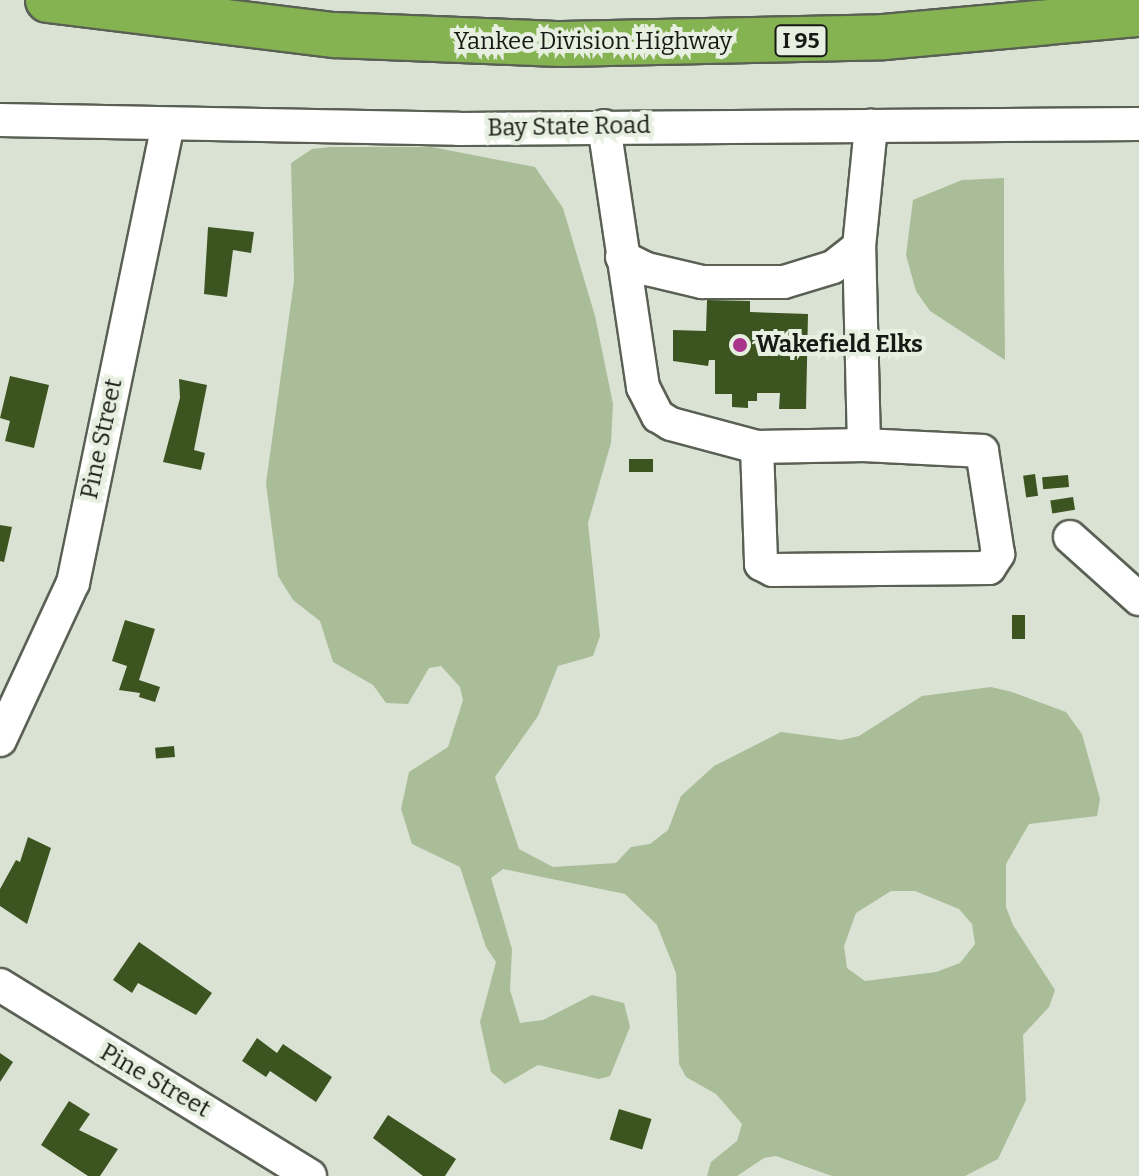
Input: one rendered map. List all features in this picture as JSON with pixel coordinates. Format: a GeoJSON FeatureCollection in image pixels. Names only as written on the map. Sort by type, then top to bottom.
{"type":"FeatureCollection","features":[{"type":"Feature","properties":{"kind":"highway","name":"Yankee Division Highway"},"geometry":{"type":"LineString","coordinates":[[48,0],[335,35],[654,45],[884,37],[1139,14]]}},
{"type":"Feature","properties":{"kind":"street","name":"Bay State Road"},"geometry":{"type":"LineString","coordinates":[[0,120],[168,125],[1139,124]]}},
{"type":"Feature","properties":{"kind":"street","name":"Pine Street"},"geometry":{"type":"LineString","coordinates":[[0,740],[73,583],[168,125]]}},
{"type":"Feature","properties":{"kind":"street"},"geometry":{"type":"LineString","coordinates":[[604,126],[643,387],[658,416],[689,431],[757,447],[864,445],[980,449],[986,460],[998,554],[994,565],[984,569],[767,569],[759,556],[757,447]]}},
{"type":"Feature","properties":{"kind":"street"},"geometry":{"type":"LineString","coordinates":[[864,445],[859,247],[871,126]]}},
{"type":"Feature","properties":{"kind":"street"},"geometry":{"type":"LineString","coordinates":[[622,257],[647,269],[702,282],[784,282],[833,267],[859,247]]}},
{"type":"Feature","properties":{"kind":"street"},"geometry":{"type":"LineString","coordinates":[[1070,537],[1139,599]]}},
{"type":"Feature","properties":{"kind":"street","name":"Pine Street"},"geometry":{"type":"LineString","coordinates":[[0,985],[310,1176]]}},
{"type":"Feature","properties":{"kind":"green space"},"geometry":{"type":"Polygon","coordinates":[[[432,147],[535,167],[563,208],[595,316],[613,404],[611,443],[588,523],[600,636],[593,656],[558,666],[538,716],[495,777],[519,849],[553,867],[616,863],[631,847],[650,844],[668,830],[681,796],[714,766],[781,732],[841,740],[859,736],[922,696],[991,687],[1066,712],[1082,734],[1100,799],[1097,816],[1029,824],[1006,864],[1006,907],[1013,925],[1055,990],[1049,1007],[1023,1035],[1026,1100],[998,1159],[965,1176],[832,1176],[776,1156],[764,1158],[737,1176],[707,1176],[711,1162],[737,1141],[742,1124],[716,1094],[686,1077],[679,1064],[676,973],[657,925],[625,894],[503,869],[491,878],[512,949],[510,990],[520,1023],[543,1020],[592,995],[624,1003],[630,1027],[610,1076],[599,1079],[538,1065],[505,1084],[491,1072],[480,1022],[496,962],[486,947],[460,867],[412,844],[401,809],[409,772],[448,747],[463,700],[460,687],[441,666],[429,668],[408,704],[386,703],[373,685],[333,662],[320,621],[293,600],[278,576],[266,483],[294,281],[291,163],[312,149],[432,147]],[[891,891],[856,913],[844,946],[847,968],[865,981],[936,972],[960,963],[975,944],[972,924],[959,909],[915,891],[891,891]]]}},
{"type":"Feature","properties":{"kind":"green space"},"geometry":{"type":"Polygon","coordinates":[[[1004,178],[1005,360],[930,311],[916,291],[906,255],[913,200],[962,180],[1004,178]]]}},
{"type":"Feature","properties":{"kind":"building"},"geometry":{"type":"Polygon","coordinates":[[[208,227],[254,232],[251,253],[233,250],[227,297],[204,294],[208,227]]]}},
{"type":"Feature","properties":{"kind":"building","name":"Wakefield Elks"},"geometry":{"type":"Polygon","coordinates":[[[707,300],[750,301],[750,312],[808,314],[806,409],[779,409],[780,393],[757,393],[757,401],[748,401],[748,408],[732,407],[732,394],[715,394],[715,360],[709,360],[708,366],[673,361],[673,330],[706,331],[707,300]]]}},
{"type":"Feature","properties":{"kind":"building"},"geometry":{"type":"Polygon","coordinates":[[[10,376],[49,385],[34,448],[5,441],[10,421],[0,418],[10,376]]]}},
{"type":"Feature","properties":{"kind":"building"},"geometry":{"type":"Polygon","coordinates":[[[179,379],[207,385],[194,450],[205,453],[201,470],[163,462],[180,398],[179,379]]]}},
{"type":"Feature","properties":{"kind":"building"},"geometry":{"type":"Polygon","coordinates":[[[629,459],[653,459],[653,472],[629,472],[629,459]]]}},
{"type":"Feature","properties":{"kind":"building"},"geometry":{"type":"Polygon","coordinates":[[[1035,474],[1038,496],[1026,497],[1023,476],[1035,474]]]}},
{"type":"Feature","properties":{"kind":"building"},"geometry":{"type":"Polygon","coordinates":[[[1068,475],[1069,487],[1043,489],[1042,477],[1068,475]]]}},
{"type":"Feature","properties":{"kind":"building"},"geometry":{"type":"Polygon","coordinates":[[[1073,497],[1075,510],[1052,513],[1050,501],[1073,497]]]}},
{"type":"Feature","properties":{"kind":"building"},"geometry":{"type":"Polygon","coordinates":[[[0,525],[12,527],[4,562],[0,561],[0,525]]]}},
{"type":"Feature","properties":{"kind":"building"},"geometry":{"type":"Polygon","coordinates":[[[1012,615],[1025,615],[1025,639],[1012,639],[1012,615]]]}},
{"type":"Feature","properties":{"kind":"building"},"geometry":{"type":"Polygon","coordinates":[[[125,620],[155,629],[139,680],[160,687],[155,702],[139,697],[140,693],[119,690],[127,666],[112,661],[125,620]]]}},
{"type":"Feature","properties":{"kind":"building"},"geometry":{"type":"Polygon","coordinates":[[[174,746],[175,757],[156,759],[155,748],[174,746]]]}},
{"type":"Feature","properties":{"kind":"building"},"geometry":{"type":"Polygon","coordinates":[[[28,837],[51,848],[27,924],[0,906],[0,889],[16,860],[20,862],[28,837]]]}},
{"type":"Feature","properties":{"kind":"building"},"geometry":{"type":"Polygon","coordinates":[[[139,942],[212,993],[196,1015],[138,983],[132,993],[113,980],[139,942]]]}},
{"type":"Feature","properties":{"kind":"building"},"geometry":{"type":"Polygon","coordinates":[[[257,1038],[277,1053],[283,1044],[332,1077],[316,1102],[270,1071],[266,1077],[242,1061],[257,1038]]]}},
{"type":"Feature","properties":{"kind":"building"},"geometry":{"type":"Polygon","coordinates":[[[0,1053],[13,1062],[0,1082],[0,1053]]]}},
{"type":"Feature","properties":{"kind":"building"},"geometry":{"type":"Polygon","coordinates":[[[69,1101],[90,1114],[79,1130],[118,1149],[100,1176],[88,1176],[41,1145],[69,1101]]]}},
{"type":"Feature","properties":{"kind":"building"},"geometry":{"type":"Polygon","coordinates":[[[619,1109],[652,1119],[642,1150],[610,1140],[619,1109]]]}},
{"type":"Feature","properties":{"kind":"building"},"geometry":{"type":"Polygon","coordinates":[[[388,1115],[456,1159],[445,1176],[423,1176],[373,1138],[388,1115]]]}},
{"type":"Feature","properties":{"kind":"place","name":"Wakefield Elks"},"geometry":{"type":"Point","coordinates":[740,345]}}]}
